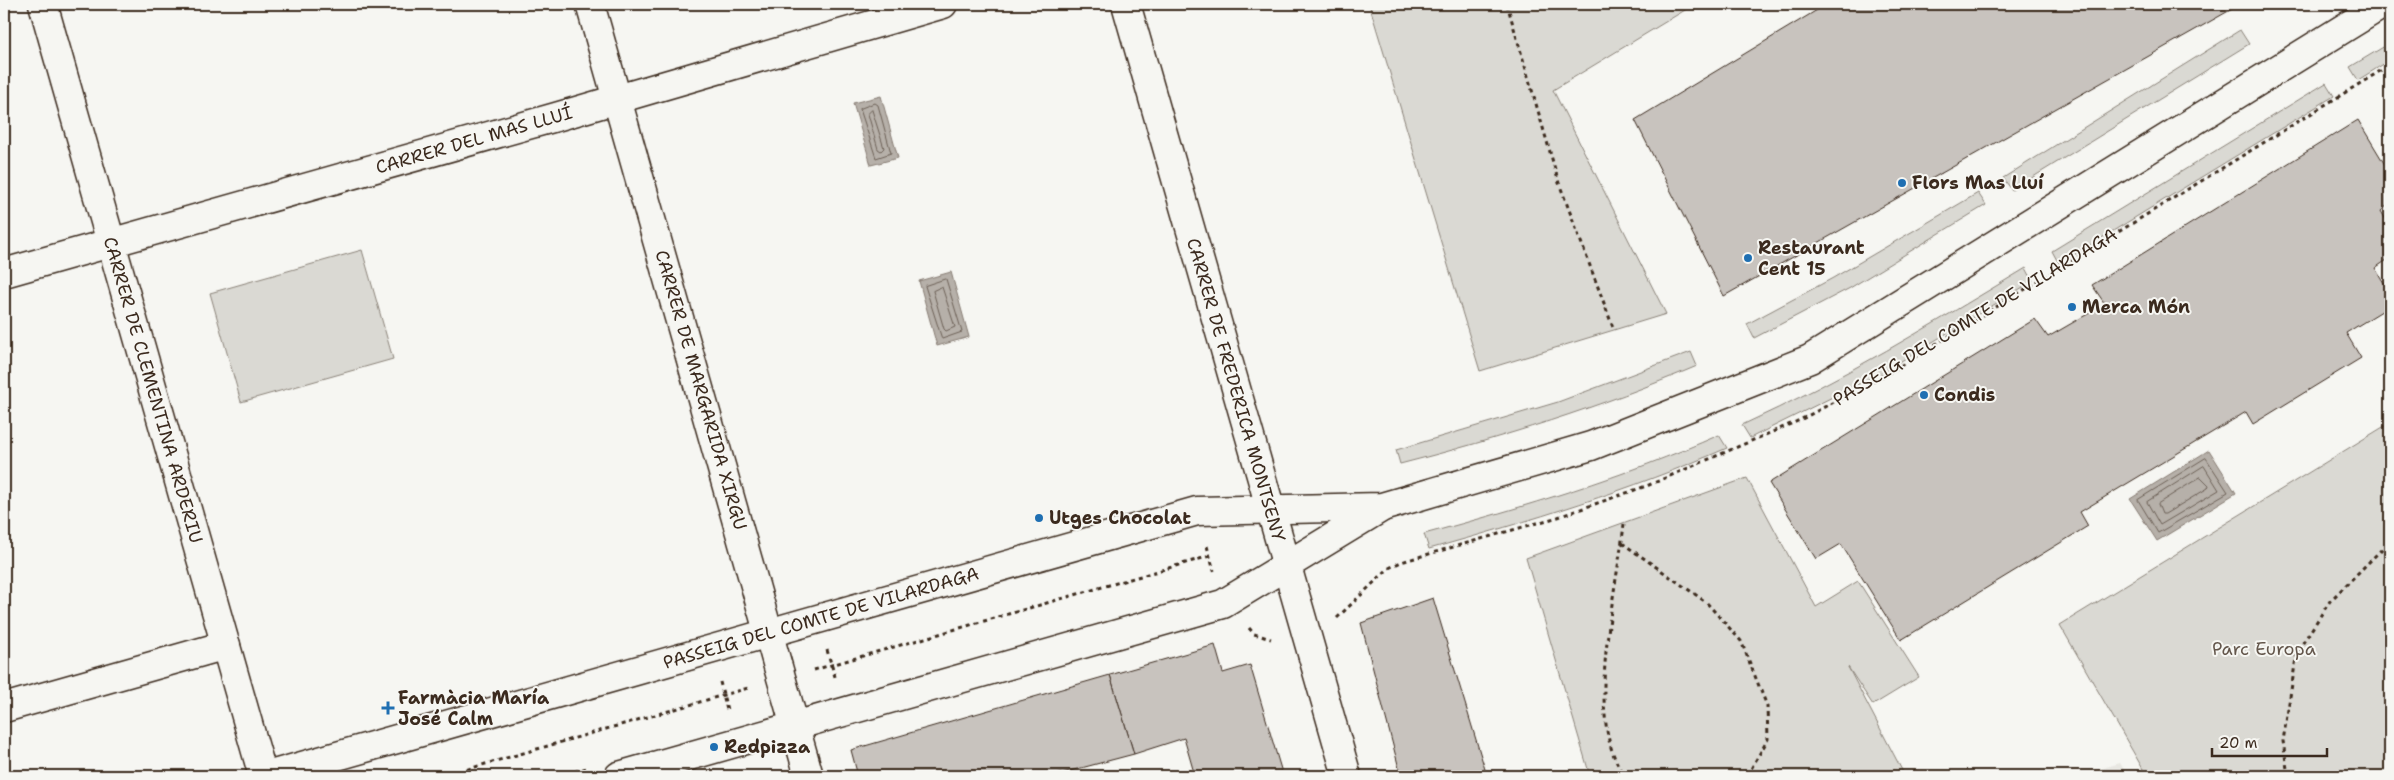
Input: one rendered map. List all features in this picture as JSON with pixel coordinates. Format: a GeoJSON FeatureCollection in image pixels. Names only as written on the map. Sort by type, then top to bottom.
{"type":"FeatureCollection","features":[{"type":"Feature","properties":{"kind":"street","name":"CARRER DE CLEMENTINA ARDERIU"},"geometry":{"type":"LineString","coordinates":[[43,4],[265,776]]}},
{"type":"Feature","properties":{"kind":"street","name":"CARRER DE MARGARIDA XIRGU"},"geometry":{"type":"LineString","coordinates":[[590,4],[809,776]]}},
{"type":"Feature","properties":{"kind":"street","name":"CARRER DEL MAS LLUÍ"},"geometry":{"type":"LineString","coordinates":[[4,273],[618,99],[943,4]]}},
{"type":"Feature","properties":{"kind":"street","name":"CARRER DE FREDERICA MONTSENY"},"geometry":{"type":"LineString","coordinates":[[1126,4],[1347,776]]}},
{"type":"Feature","properties":{"kind":"street","name":"PASSEIG DEL COMTE DE VILARDAGA"},"geometry":{"type":"LineString","coordinates":[[265,776],[1197,511],[1382,507],[1591,446],[1810,358],[2383,4]]}},
{"type":"Feature","properties":{"kind":"street","name":"PASSEIG DEL COMTE DE VILARDAGA"},"geometry":{"type":"LineString","coordinates":[[619,776],[1223,604],[1382,507]]}},
{"type":"Feature","properties":{"kind":"street"},"geometry":{"type":"LineString","coordinates":[[4,708],[226,645]]}},
{"type":"Feature","properties":{"kind":"path"},"geometry":{"type":"LineString","coordinates":[[1507,4],[1559,183],[1614,330]]}},
{"type":"Feature","properties":{"kind":"path","name":"PASSEIG DEL COMTE DE VILARDAGA"},"geometry":{"type":"LineString","coordinates":[[1332,620],[1351,606],[1389,568],[1401,562],[1558,516],[1649,485],[1725,454],[1825,406],[1900,366],[2390,65]]}},
{"type":"Feature","properties":{"kind":"path"},"geometry":{"type":"LineString","coordinates":[[1624,524],[1603,698],[1607,733],[1625,776]]}},
{"type":"Feature","properties":{"kind":"path"},"geometry":{"type":"LineString","coordinates":[[1205,538],[1215,574]]}},
{"type":"Feature","properties":{"kind":"path"},"geometry":{"type":"LineString","coordinates":[[2288,776],[2283,741],[2297,652],[2330,601],[2390,541]]}},
{"type":"Feature","properties":{"kind":"path"},"geometry":{"type":"LineString","coordinates":[[1622,543],[1706,602],[1741,641],[1767,706],[1768,739],[1747,776]]}},
{"type":"Feature","properties":{"kind":"path"},"geometry":{"type":"LineString","coordinates":[[805,672],[1210,556]]}},
{"type":"Feature","properties":{"kind":"path"},"geometry":{"type":"LineString","coordinates":[[1246,619],[1254,634],[1270,639],[1278,638]]}},
{"type":"Feature","properties":{"kind":"path","name":"PASSEIG DEL COMTE DE VILARDAGA"},"geometry":{"type":"LineString","coordinates":[[826,647],[837,684]]}},
{"type":"Feature","properties":{"kind":"path","name":"PASSEIG DEL COMTE DE VILARDAGA"},"geometry":{"type":"LineString","coordinates":[[718,676],[728,713]]}},
{"type":"Feature","properties":{"kind":"path"},"geometry":{"type":"LineString","coordinates":[[444,776],[755,686]]}},
{"type":"Feature","properties":{"kind":"shaded area"},"geometry":{"type":"Polygon","coordinates":[[[2120,763],[2128,776],[2076,776],[2120,763]]]}},
{"type":"Feature","properties":{"kind":"green space"},"geometry":{"type":"Polygon","coordinates":[[[1369,4],[1695,4],[1553,90],[1666,314],[1480,371],[1369,4]]]}},
{"type":"Feature","properties":{"kind":"green space"},"geometry":{"type":"Polygon","coordinates":[[[2240,30],[2249,44],[2012,190],[2003,178],[2240,30]]]}},
{"type":"Feature","properties":{"kind":"green space"},"geometry":{"type":"Polygon","coordinates":[[[2390,43],[2390,60],[2358,80],[2350,67],[2390,43]]]}},
{"type":"Feature","properties":{"kind":"green space"},"geometry":{"type":"Polygon","coordinates":[[[2326,83],[2334,96],[2059,264],[2052,251],[2326,83]]]}},
{"type":"Feature","properties":{"kind":"green space"},"geometry":{"type":"Polygon","coordinates":[[[1978,193],[1986,205],[1850,288],[1754,338],[1747,324],[1833,278],[1978,193]]]}},
{"type":"Feature","properties":{"kind":"green space"},"geometry":{"type":"Polygon","coordinates":[[[362,250],[393,359],[241,402],[210,293],[362,250]]]}},
{"type":"Feature","properties":{"kind":"green space"},"geometry":{"type":"Polygon","coordinates":[[[2026,268],[2033,281],[1883,372],[1750,438],[1742,425],[1851,370],[2026,268]]]}},
{"type":"Feature","properties":{"kind":"green space"},"geometry":{"type":"Polygon","coordinates":[[[1691,352],[1697,366],[1661,381],[1550,421],[1400,464],[1396,450],[1558,402],[1691,352]]]}},
{"type":"Feature","properties":{"kind":"green space","name":"Parc Europa"},"geometry":{"type":"Polygon","coordinates":[[[2390,417],[2390,776],[2147,776],[2060,625],[2388,424],[2390,417]]]}},
{"type":"Feature","properties":{"kind":"green space"},"geometry":{"type":"Polygon","coordinates":[[[1719,435],[1727,448],[1654,478],[1580,504],[1429,549],[1424,534],[1611,478],[1719,435]]]}},
{"type":"Feature","properties":{"kind":"green space"},"geometry":{"type":"Polygon","coordinates":[[[1747,478],[1816,607],[1858,581],[1919,677],[1873,705],[1848,667],[1905,776],[1590,776],[1526,558],[1747,478]]]}},
{"type":"Feature","properties":{"kind":"water"},"geometry":{"type":"Polygon","coordinates":[[[881,96],[898,158],[871,165],[853,103],[881,96]]]}},
{"type":"Feature","properties":{"kind":"water"},"geometry":{"type":"Polygon","coordinates":[[[951,272],[969,337],[937,346],[919,281],[951,272]]]}},
{"type":"Feature","properties":{"kind":"water"},"geometry":{"type":"Polygon","coordinates":[[[2209,450],[2236,493],[2157,541],[2130,499],[2209,450]]]}},
{"type":"Feature","properties":{"kind":"building"},"geometry":{"type":"Polygon","coordinates":[[[1827,4],[2241,4],[1724,296],[1635,120],[1827,4]]]}},
{"type":"Feature","properties":{"kind":"building"},"geometry":{"type":"Polygon","coordinates":[[[2358,120],[2390,173],[2390,203],[2381,211],[2390,227],[2390,258],[2375,268],[2390,293],[2390,306],[2346,333],[2361,358],[2253,424],[2246,412],[2080,512],[2088,526],[1901,640],[1841,544],[1816,559],[1769,483],[2035,319],[2048,337],[2105,304],[2092,285],[2358,120]]]}},
{"type":"Feature","properties":{"kind":"building"},"geometry":{"type":"Polygon","coordinates":[[[1433,598],[1487,776],[1401,776],[1361,623],[1433,598]]]}},
{"type":"Feature","properties":{"kind":"building"},"geometry":{"type":"Polygon","coordinates":[[[1215,645],[1223,673],[1250,665],[1283,776],[1195,776],[1184,738],[1134,754],[1110,675],[1215,645]]]}},
{"type":"Feature","properties":{"kind":"building"},"geometry":{"type":"Polygon","coordinates":[[[1110,675],[1134,754],[1051,776],[858,776],[851,750],[1110,675]]]}},
{"type":"Feature","properties":{"kind":"place","name":"Flors Mas Lluí"},"geometry":{"type":"Point","coordinates":[1902,183]}},
{"type":"Feature","properties":{"kind":"place","name":"Restaurant Cent 15"},"geometry":{"type":"Point","coordinates":[1748,258]}},
{"type":"Feature","properties":{"kind":"place","name":"Merca Món"},"geometry":{"type":"Point","coordinates":[2072,307]}},
{"type":"Feature","properties":{"kind":"place","name":"Condis"},"geometry":{"type":"Point","coordinates":[1924,395]}},
{"type":"Feature","properties":{"kind":"place","name":"Utges Chocolat"},"geometry":{"type":"Point","coordinates":[1039,518]}},
{"type":"Feature","properties":{"kind":"place","name":"Farmàcia María José Calm"},"geometry":{"type":"Point","coordinates":[388,708]}},
{"type":"Feature","properties":{"kind":"place","name":"Redpizza"},"geometry":{"type":"Point","coordinates":[714,747]}}]}
